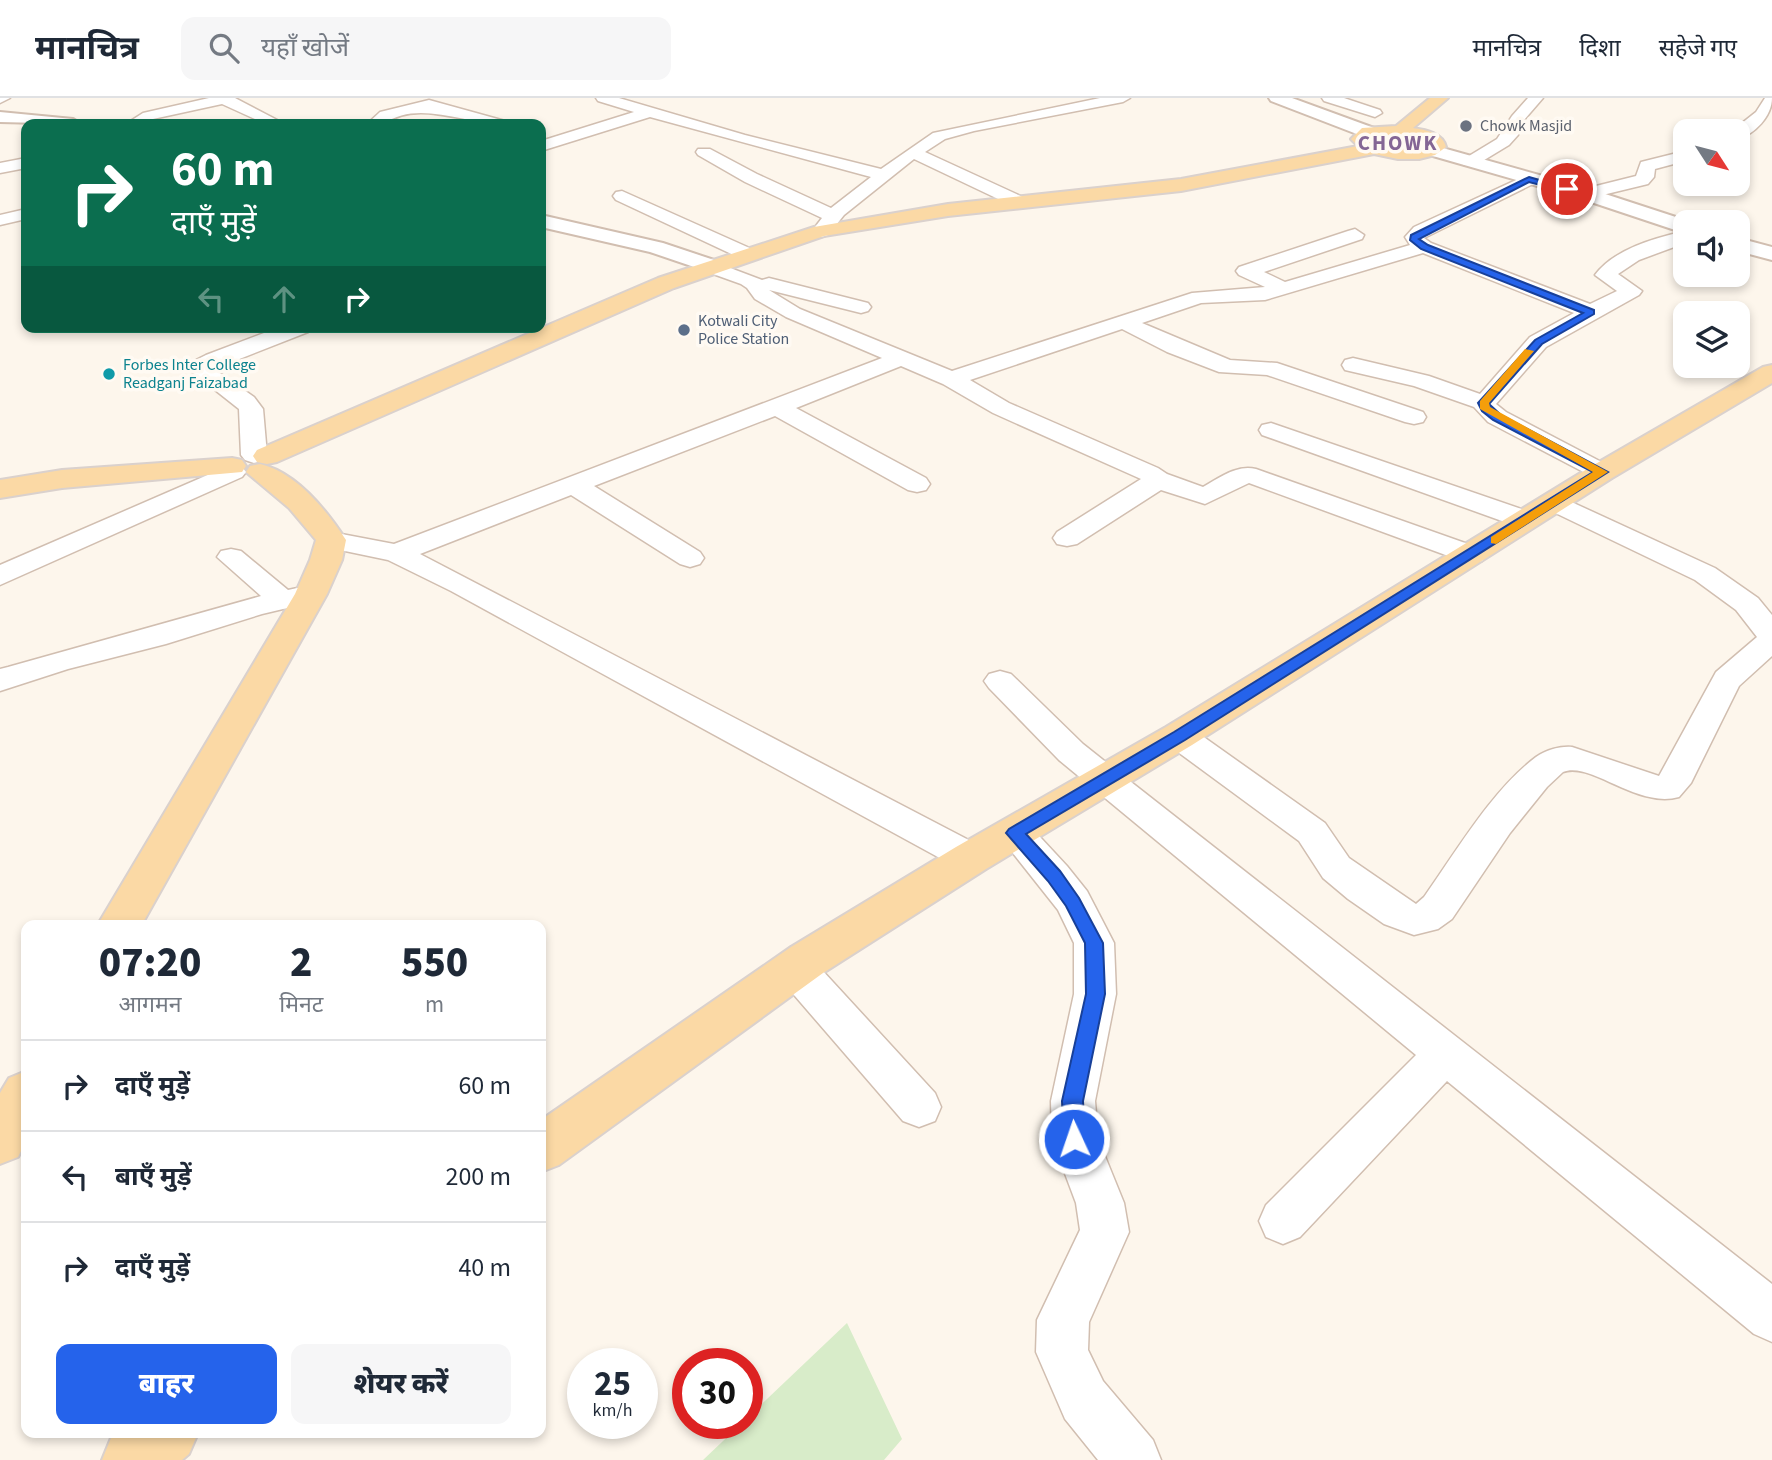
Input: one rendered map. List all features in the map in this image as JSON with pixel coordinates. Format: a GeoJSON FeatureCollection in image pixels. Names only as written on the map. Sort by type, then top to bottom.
{"type":"FeatureCollection","features":[{"type":"Feature","properties":{"kind":"main road"},"geometry":{"type":"LineString","coordinates":[[0,489],[62,479],[249,464],[709,266],[827,223],[1181,185],[1372,140],[1401,130],[1440,98]]}},
{"type":"Feature","properties":{"kind":"main road"},"geometry":{"type":"LineString","coordinates":[[1372,140],[1410,153],[1432,150],[1437,143],[1433,139],[1401,130]]}},
{"type":"Feature","properties":{"kind":"main road"},"geometry":{"type":"LineString","coordinates":[[546,1145],[796,969],[971,858],[1179,736],[1602,472],[1772,372]]}},
{"type":"Feature","properties":{"kind":"main road"},"geometry":{"type":"LineString","coordinates":[[122,920],[296,596],[326,560],[331,540],[323,526],[305,508],[249,464]]}},
{"type":"Feature","properties":{"kind":"main road"},"geometry":{"type":"LineString","coordinates":[[0,1141],[21,1102]]}},
{"type":"Feature","properties":{"kind":"main road"},"geometry":{"type":"LineString","coordinates":[[133,1460],[162,1438]]}},
{"type":"Feature","properties":{"kind":"street"},"geometry":{"type":"LineString","coordinates":[[603,98],[883,175]]}},
{"type":"Feature","properties":{"kind":"street"},"geometry":{"type":"LineString","coordinates":[[704,152],[827,223],[913,152],[951,132],[1123,98]]}},
{"type":"Feature","properties":{"kind":"street"},"geometry":{"type":"LineString","coordinates":[[1277,98],[1372,140]]}},
{"type":"Feature","properties":{"kind":"street"},"geometry":{"type":"LineString","coordinates":[[1329,98],[1375,113]]}},
{"type":"Feature","properties":{"kind":"street"},"geometry":{"type":"LineString","coordinates":[[1470,162],[1503,142],[1510,135],[1517,119],[1536,98]]}},
{"type":"Feature","properties":{"kind":"street"},"geometry":{"type":"LineString","coordinates":[[139,119],[225,99],[269,119]]}},
{"type":"Feature","properties":{"kind":"street"},"geometry":{"type":"LineString","coordinates":[[1750,124],[1761,115],[1772,99]]}},
{"type":"Feature","properties":{"kind":"street"},"geometry":{"type":"LineString","coordinates":[[1029,101],[1063,110]]}},
{"type":"Feature","properties":{"kind":"street"},"geometry":{"type":"LineString","coordinates":[[381,119],[385,115],[429,104],[482,119]]}},
{"type":"Feature","properties":{"kind":"street"},"geometry":{"type":"LineString","coordinates":[[546,141],[649,112]]}},
{"type":"Feature","properties":{"kind":"street"},"geometry":{"type":"LineString","coordinates":[[0,117],[21,119]]}},
{"type":"Feature","properties":{"kind":"street"},"geometry":{"type":"LineString","coordinates":[[1432,150],[1586,194],[1673,223]]}},
{"type":"Feature","properties":{"kind":"street"},"geometry":{"type":"LineString","coordinates":[[913,152],[1021,203]]}},
{"type":"Feature","properties":{"kind":"street"},"geometry":{"type":"LineString","coordinates":[[0,167],[21,156]]}},
{"type":"Feature","properties":{"kind":"street"},"geometry":{"type":"LineString","coordinates":[[751,178],[806,156]]}},
{"type":"Feature","properties":{"kind":"street"},"geometry":{"type":"LineString","coordinates":[[1586,194],[1642,180],[1646,177],[1647,166],[1673,159]]}},
{"type":"Feature","properties":{"kind":"street"},"geometry":{"type":"LineString","coordinates":[[1529,179],[1421,231],[1414,237],[1415,240],[1424,247],[1591,312]]}},
{"type":"Feature","properties":{"kind":"street"},"geometry":{"type":"LineString","coordinates":[[622,196],[747,254]]}},
{"type":"Feature","properties":{"kind":"street"},"geometry":{"type":"LineString","coordinates":[[0,220],[21,215]]}},
{"type":"Feature","properties":{"kind":"street"},"geometry":{"type":"LineString","coordinates":[[546,222],[656,247],[755,284],[781,285],[862,307]]}},
{"type":"Feature","properties":{"kind":"street"},"geometry":{"type":"LineString","coordinates":[[1285,289],[1247,271],[1355,235]]}},
{"type":"Feature","properties":{"kind":"street"},"geometry":{"type":"LineString","coordinates":[[1484,403],[1538,342],[1632,291],[1605,275],[1617,264],[1642,251],[1673,241]]}},
{"type":"Feature","properties":{"kind":"street"},"geometry":{"type":"LineString","coordinates":[[951,379],[1199,297],[1249,297],[1285,289],[1424,247]]}},
{"type":"Feature","properties":{"kind":"street"},"geometry":{"type":"LineString","coordinates":[[1750,248],[1772,254]]}},
{"type":"Feature","properties":{"kind":"street"},"geometry":{"type":"LineString","coordinates":[[755,284],[762,295],[793,313],[951,379],[1001,408],[1149,473],[1158,480],[1205,496],[1247,474],[1472,555]]}},
{"type":"Feature","properties":{"kind":"street"},"geometry":{"type":"LineString","coordinates":[[1124,322],[1175,347],[1227,367],[1269,368],[1415,416]]}},
{"type":"Feature","properties":{"kind":"street"},"geometry":{"type":"LineString","coordinates":[[0,576],[249,464],[251,409],[246,402],[202,370],[204,365],[214,360],[284,333]]}},
{"type":"Feature","properties":{"kind":"street"},"geometry":{"type":"LineString","coordinates":[[396,553],[903,358]]}},
{"type":"Feature","properties":{"kind":"street"},"geometry":{"type":"LineString","coordinates":[[1353,365],[1430,384],[1484,403]]}},
{"type":"Feature","properties":{"kind":"street"},"geometry":{"type":"LineString","coordinates":[[1484,403],[1486,409],[1497,417],[1602,472]]}},
{"type":"Feature","properties":{"kind":"street"},"geometry":{"type":"LineString","coordinates":[[777,407],[917,484]]}},
{"type":"Feature","properties":{"kind":"street"},"geometry":{"type":"LineString","coordinates":[[1179,736],[1312,832],[1323,843],[1328,858],[1344,875],[1398,913],[1414,920],[1426,918],[1438,908],[1516,799],[1551,762],[1562,758],[1578,761],[1655,788],[1667,788],[1718,692],[1772,637],[1747,604],[1705,574],[1540,511],[1270,430]]}},
{"type":"Feature","properties":{"kind":"street"},"geometry":{"type":"LineString","coordinates":[[1067,538],[1158,480]]}},
{"type":"Feature","properties":{"kind":"street"},"geometry":{"type":"LineString","coordinates":[[574,485],[690,558]]}},
{"type":"Feature","properties":{"kind":"street"},"geometry":{"type":"LineString","coordinates":[[331,540],[396,553],[461,585],[971,858]]}},
{"type":"Feature","properties":{"kind":"street"},"geometry":{"type":"LineString","coordinates":[[231,557],[296,596]]}},
{"type":"Feature","properties":{"kind":"street"},"geometry":{"type":"LineString","coordinates":[[0,681],[66,658],[145,640],[296,596]]}},
{"type":"Feature","properties":{"kind":"street"},"geometry":{"type":"LineString","coordinates":[[1000,681],[1071,752],[1105,780],[1772,1316]]}},
{"type":"Feature","properties":{"kind":"street"},"geometry":{"type":"LineString","coordinates":[[1015,833],[1060,885],[1094,943],[1095,994],[1073,1101],[1074,1139],[1100,1203],[1105,1232],[1063,1320],[1062,1352],[1084,1400],[1133,1460]]}},
{"type":"Feature","properties":{"kind":"street"},"geometry":{"type":"LineString","coordinates":[[796,969],[919,1107]]}},
{"type":"Feature","properties":{"kind":"street"},"geometry":{"type":"LineString","coordinates":[[1283,1221],[1445,1054]]}},
{"type":"Feature","properties":{"kind":"green space"},"geometry":{"type":"Polygon","coordinates":[[[847,1323],[902,1439],[884,1460],[703,1460],[725,1439],[763,1439],[763,1403],[847,1323]]]}},
{"type":"Feature","properties":{"kind":"slow traffic"},"geometry":{"type":"LineString","coordinates":[[1496,540],[1602,472],[1486,409],[1484,403],[1529,351]]}},
{"type":"Feature","properties":{"kind":"place","name":"Chowk Masjid"},"geometry":{"type":"Point","coordinates":[1466,126]}},
{"type":"Feature","properties":{"kind":"place","name":"Kotwali City Police Station"},"geometry":{"type":"Point","coordinates":[684,330]}},
{"type":"Feature","properties":{"kind":"place","name":"Forbes Inter College Readganj Faizabad"},"geometry":{"type":"Point","coordinates":[109,374]}},
{"type":"Feature","properties":{"kind":"district","name":"CHOWK"},"geometry":{"type":"Point","coordinates":[1398,143]}},
{"type":"Feature","properties":{"kind":"route"},"geometry":{"type":"LineString","coordinates":[[1074,1139],[1073,1101],[1095,994],[1094,943],[1073,902],[1054,876],[1015,833],[1179,736],[1602,472],[1497,417],[1486,409],[1484,403],[1538,342],[1591,312],[1424,247],[1414,237],[1421,231],[1529,179],[1567,189]]}}]}
